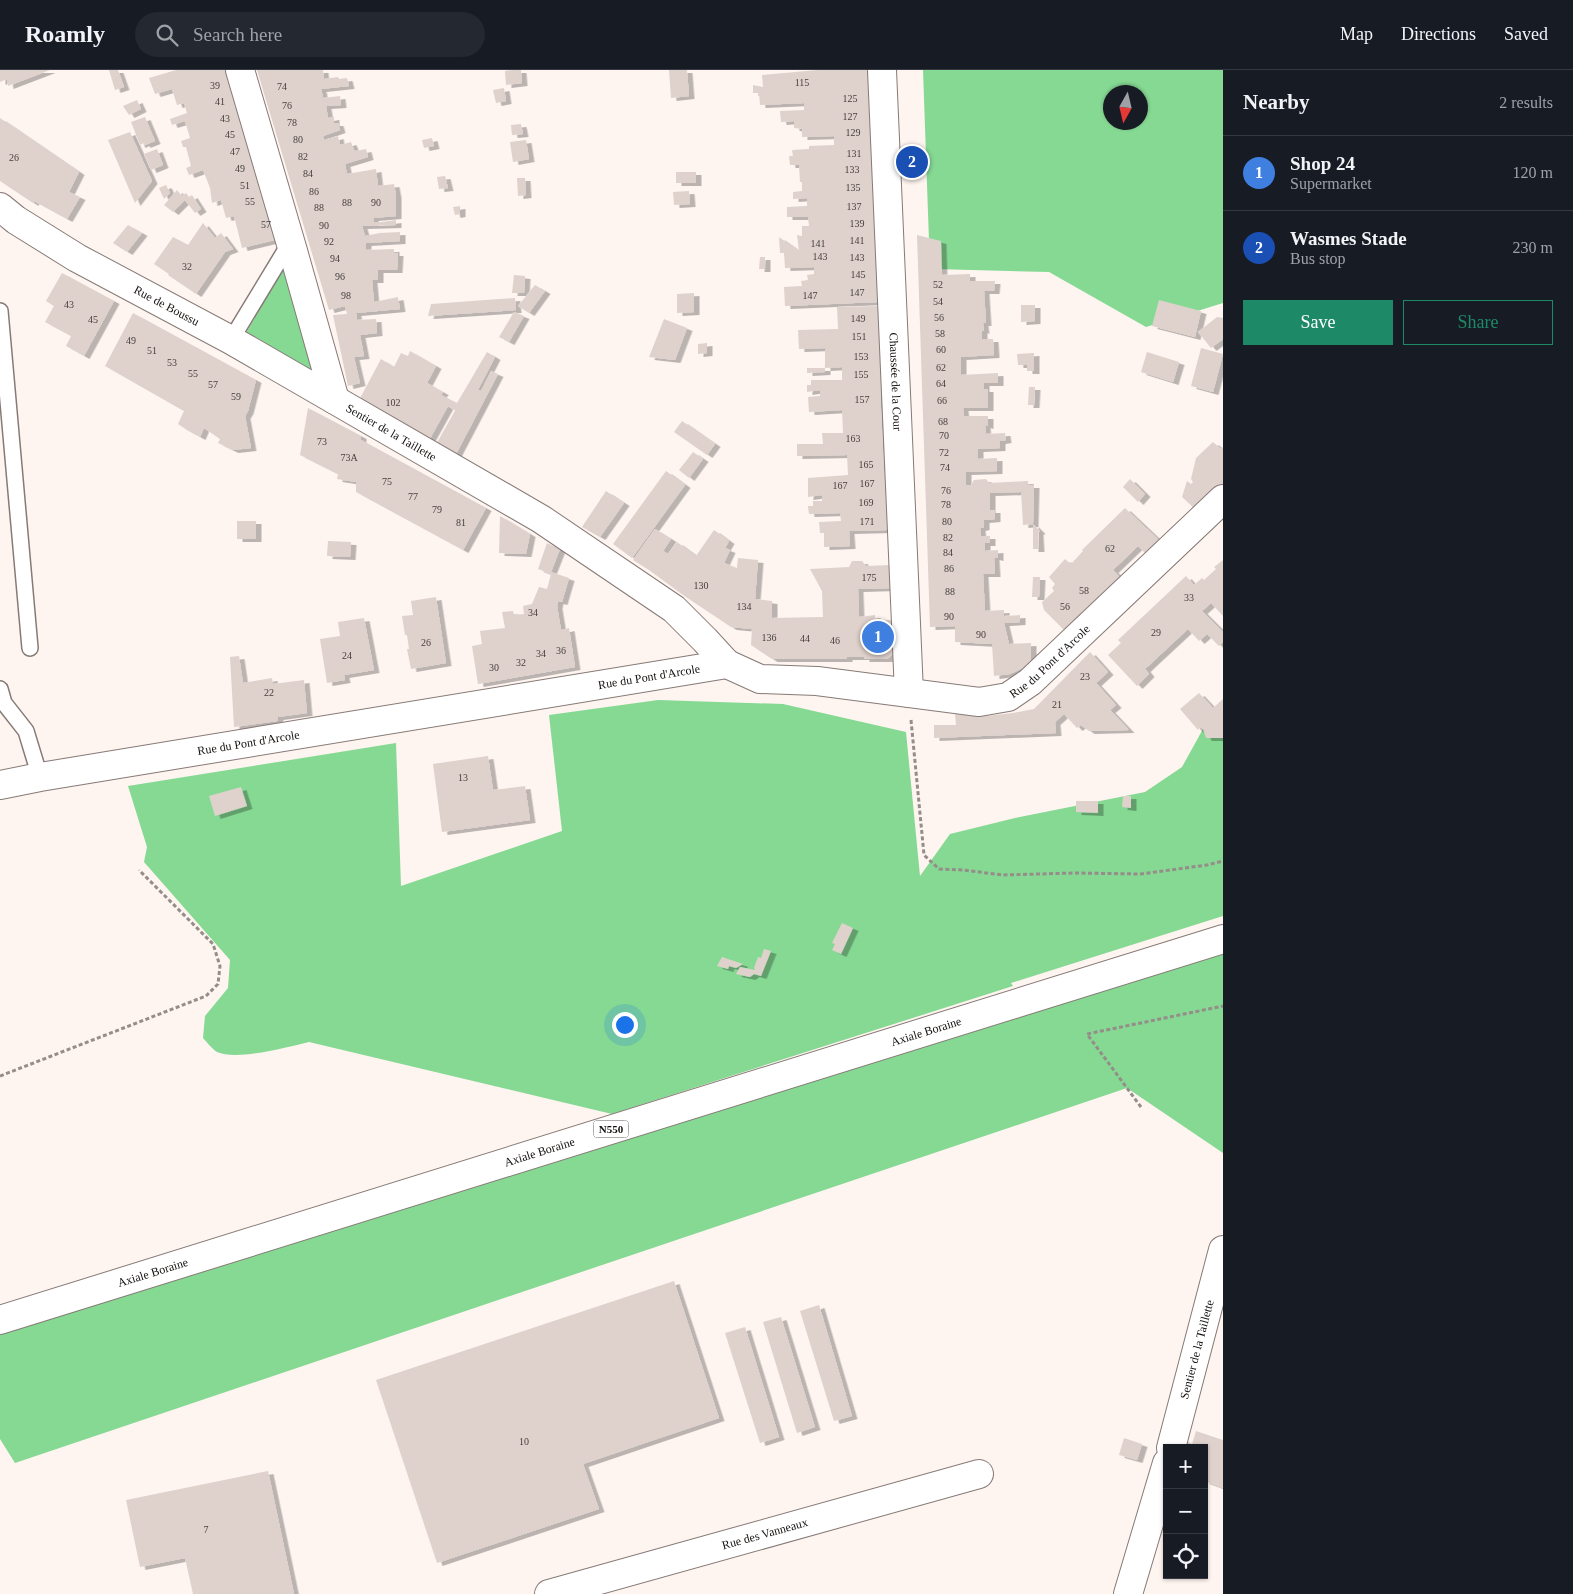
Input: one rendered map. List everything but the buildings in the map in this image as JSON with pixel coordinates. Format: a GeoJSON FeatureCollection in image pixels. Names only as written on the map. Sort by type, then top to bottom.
{"type":"FeatureCollection","features":[{"type":"Feature","properties":{"kind":"street","name":"Sentier de la Taillette"},"geometry":{"type":"LineString","coordinates":[[240,70],[335,400],[541,519],[674,609],[727,664]]}},
{"type":"Feature","properties":{"kind":"street","name":"Chaussée de la Cour"},"geometry":{"type":"LineString","coordinates":[[882,70],[909,693]]}},
{"type":"Feature","properties":{"kind":"street","name":"Rue de Boussu"},"geometry":{"type":"LineString","coordinates":[[0,207],[16,220],[77,258],[231,340],[335,400]]}},
{"type":"Feature","properties":{"kind":"street","name":"Rue du Pont d'Arcole"},"geometry":{"type":"LineString","coordinates":[[0,785],[727,664],[760,679],[817,681],[979,702],[1008,698],[1030,682],[1223,499]]}},
{"type":"Feature","properties":{"kind":"street","name":"Axiale Boraine"},"geometry":{"type":"LineString","coordinates":[[0,1320],[1223,939]]}},
{"type":"Feature","properties":{"kind":"street","name":"Sentier de la Taillette"},"geometry":{"type":"LineString","coordinates":[[1172,1444],[1223,1250]]}},
{"type":"Feature","properties":{"kind":"street","name":"Rue des Vanneaux"},"geometry":{"type":"LineString","coordinates":[[549,1594],[979,1474]]}},
{"type":"Feature","properties":{"kind":"street"},"geometry":{"type":"LineString","coordinates":[[1128,1594],[1163,1476]]}},
{"type":"Feature","properties":{"kind":"lane"},"geometry":{"type":"LineString","coordinates":[[231,340],[290,241]]}},
{"type":"Feature","properties":{"kind":"lane"},"geometry":{"type":"LineString","coordinates":[[0,311],[30,648]]}},
{"type":"Feature","properties":{"kind":"lane"},"geometry":{"type":"LineString","coordinates":[[0,689],[4,703],[26,731],[40,777]]}},
{"type":"Feature","properties":{"kind":"path"},"geometry":{"type":"LineString","coordinates":[[909,693],[924,855],[939,869],[1002,875],[1141,874],[1223,861]]}},
{"type":"Feature","properties":{"kind":"path"},"geometry":{"type":"LineString","coordinates":[[0,1076],[206,996],[218,984],[220,966],[213,944],[139,870]]}},
{"type":"Feature","properties":{"kind":"path"},"geometry":{"type":"LineString","coordinates":[[1141,1107],[1087,1034],[1223,1006]]}},
{"type":"Feature","properties":{"kind":"green space"},"geometry":{"type":"Polygon","coordinates":[[[923,70],[1223,70],[1223,303],[1146,327],[1049,272],[935,269],[929,241],[923,70]]]}},
{"type":"Feature","properties":{"kind":"green space"},"geometry":{"type":"Polygon","coordinates":[[[293,251],[335,400],[239,345],[293,251]]]}},
{"type":"Feature","properties":{"kind":"green space"},"geometry":{"type":"Polygon","coordinates":[[[658,700],[783,704],[906,732],[920,876],[950,834],[1015,818],[1145,792],[1182,767],[1203,729],[1223,727],[1223,916],[1011,983],[1013,986],[612,1114],[309,1042],[276,1050],[237,1055],[217,1052],[203,1038],[205,1016],[228,988],[230,960],[144,862],[147,847],[128,786],[396,743],[401,886],[562,831],[549,715],[658,700]]]}},
{"type":"Feature","properties":{"kind":"green space"},"geometry":{"type":"Polygon","coordinates":[[[1223,940],[1223,1153],[1127,1088],[15,1463],[0,1439],[0,1321],[1223,940]]]}},
{"type":"Feature","properties":{"kind":"place","name":"Wasmes Stade"},"geometry":{"type":"Point","coordinates":[912,162]}},
{"type":"Feature","properties":{"kind":"place","name":"Shop 24"},"geometry":{"type":"Point","coordinates":[878,637]}}]}
